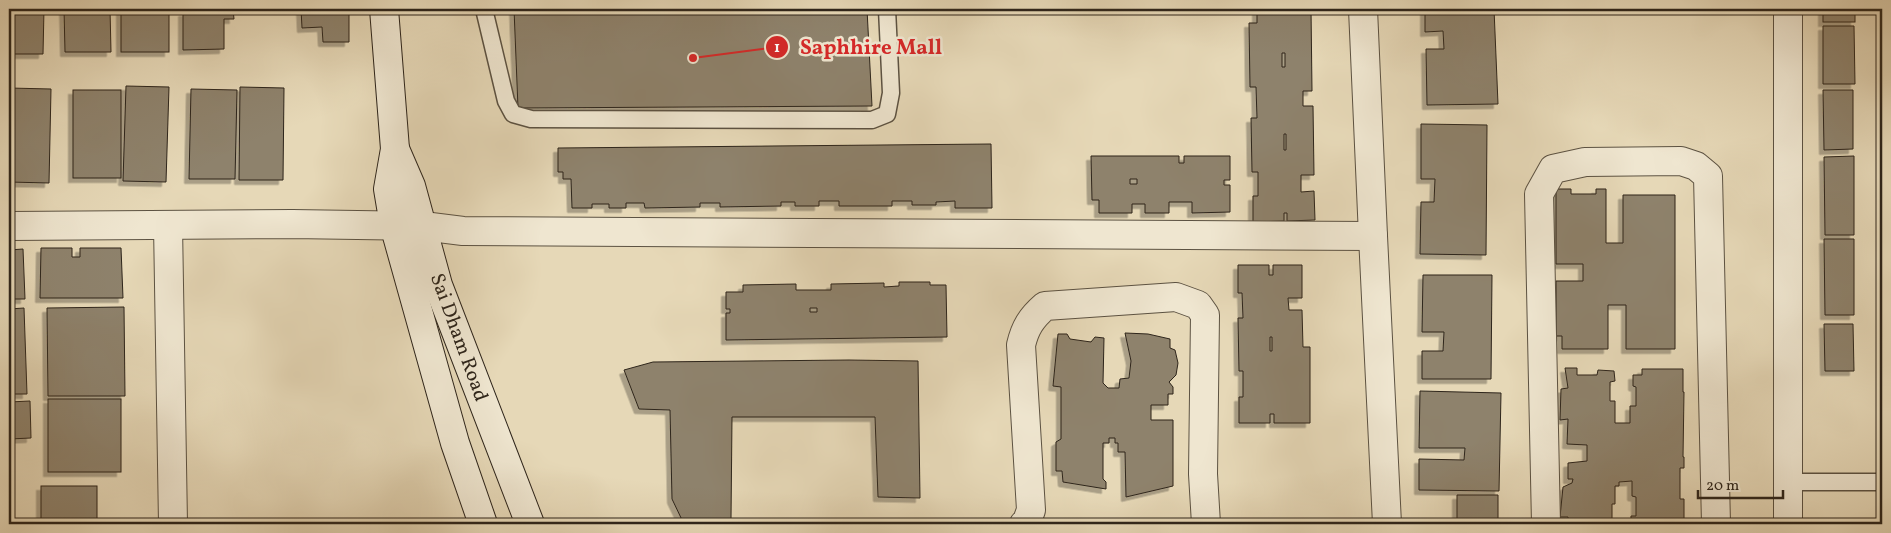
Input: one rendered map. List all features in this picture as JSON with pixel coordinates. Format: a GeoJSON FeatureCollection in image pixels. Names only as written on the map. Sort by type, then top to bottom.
{"type":"FeatureCollection","features":[{"type":"Feature","properties":{"kind":"street","name":"Sai Dham Road"},"geometry":{"type":"LineString","coordinates":[[384,9],[395,149],[388,189],[394,225],[455,443],[483,524]]}},
{"type":"Feature","properties":{"kind":"street"},"geometry":{"type":"LineString","coordinates":[[1363,9],[1387,524]]}},
{"type":"Feature","properties":{"kind":"street"},"geometry":{"type":"LineString","coordinates":[[1788,9],[1788,524]]}},
{"type":"Feature","properties":{"kind":"street","name":"Sai Dham Road"},"geometry":{"type":"LineString","coordinates":[[395,149],[411,186],[438,285],[530,524]]}},
{"type":"Feature","properties":{"kind":"street"},"geometry":{"type":"LineString","coordinates":[[1546,524],[1540,194],[1553,169],[1585,162],[1681,161],[1696,166],[1708,176],[1716,524]]}},
{"type":"Feature","properties":{"kind":"street"},"geometry":{"type":"LineString","coordinates":[[168,225],[173,524]]}},
{"type":"Feature","properties":{"kind":"street"},"geometry":{"type":"LineString","coordinates":[[9,226],[394,225],[423,226],[463,232],[1373,236]]}},
{"type":"Feature","properties":{"kind":"street"},"geometry":{"type":"LineString","coordinates":[[1024,524],[1031,510],[1021,345],[1025,329],[1034,315],[1045,306],[1176,297],[1198,304],[1205,315],[1203,474],[1206,524]]}},
{"type":"Feature","properties":{"kind":"lane"},"geometry":{"type":"LineString","coordinates":[[484,9],[506,101],[513,114],[531,119],[862,120],[872,120],[887,114],[891,93],[887,9]]}},
{"type":"Feature","properties":{"kind":"lane"},"geometry":{"type":"LineString","coordinates":[[1788,482],[1882,482]]}},
{"type":"Feature","properties":{"kind":"building"},"geometry":{"type":"Polygon","coordinates":[[[9,9],[44,9],[43,54],[9,54],[9,9]]]}},
{"type":"Feature","properties":{"kind":"building"},"geometry":{"type":"Polygon","coordinates":[[[64,9],[110,9],[111,52],[65,52],[64,9]]]}},
{"type":"Feature","properties":{"kind":"building"},"geometry":{"type":"Polygon","coordinates":[[[121,9],[169,9],[169,52],[121,52],[121,9]]]}},
{"type":"Feature","properties":{"kind":"building"},"geometry":{"type":"Polygon","coordinates":[[[192,9],[233,9],[234,19],[224,19],[224,49],[183,50],[183,12],[192,12],[192,9]]]}},
{"type":"Feature","properties":{"kind":"building"},"geometry":{"type":"Polygon","coordinates":[[[301,9],[349,9],[349,42],[323,42],[322,27],[302,28],[301,9]]]}},
{"type":"Feature","properties":{"kind":"building"},"geometry":{"type":"Polygon","coordinates":[[[514,9],[867,9],[872,106],[518,108],[514,9]]]}},
{"type":"Feature","properties":{"kind":"building"},"geometry":{"type":"Polygon","coordinates":[[[1257,9],[1311,9],[1312,91],[1303,91],[1303,106],[1313,106],[1314,175],[1301,175],[1301,192],[1314,191],[1315,220],[1287,221],[1287,213],[1284,213],[1284,221],[1253,222],[1253,196],[1258,196],[1258,172],[1252,172],[1251,118],[1257,118],[1256,87],[1250,87],[1249,23],[1257,23],[1257,9]],[[1282,53],[1282,67],[1285,67],[1285,53],[1282,53]],[[1284,134],[1284,150],[1286,150],[1286,134],[1284,134]]]}},
{"type":"Feature","properties":{"kind":"building"},"geometry":{"type":"Polygon","coordinates":[[[1425,9],[1494,9],[1498,104],[1427,105],[1426,49],[1444,49],[1443,31],[1425,32],[1425,9]]]}},
{"type":"Feature","properties":{"kind":"building"},"geometry":{"type":"Polygon","coordinates":[[[1823,9],[1855,9],[1855,22],[1823,22],[1823,9]]]}},
{"type":"Feature","properties":{"kind":"building"},"geometry":{"type":"Polygon","coordinates":[[[1823,26],[1854,26],[1855,84],[1823,84],[1823,26]]]}},
{"type":"Feature","properties":{"kind":"building"},"geometry":{"type":"Polygon","coordinates":[[[126,86],[169,87],[166,182],[123,181],[126,86]]]}},
{"type":"Feature","properties":{"kind":"building"},"geometry":{"type":"Polygon","coordinates":[[[240,87],[284,88],[283,180],[239,180],[240,87]]]}},
{"type":"Feature","properties":{"kind":"building"},"geometry":{"type":"Polygon","coordinates":[[[9,88],[51,89],[49,183],[9,182],[9,88]]]}},
{"type":"Feature","properties":{"kind":"building"},"geometry":{"type":"Polygon","coordinates":[[[191,89],[237,90],[235,179],[189,179],[191,89]]]}},
{"type":"Feature","properties":{"kind":"building"},"geometry":{"type":"Polygon","coordinates":[[[73,90],[121,90],[121,178],[73,178],[73,90]]]}},
{"type":"Feature","properties":{"kind":"building"},"geometry":{"type":"Polygon","coordinates":[[[1823,90],[1853,90],[1853,149],[1824,150],[1823,90]]]}},
{"type":"Feature","properties":{"kind":"building"},"geometry":{"type":"Polygon","coordinates":[[[1421,124],[1487,125],[1486,255],[1420,254],[1421,202],[1434,202],[1435,179],[1421,179],[1421,124]]]}},
{"type":"Feature","properties":{"kind":"building"},"geometry":{"type":"Polygon","coordinates":[[[991,144],[992,208],[955,208],[955,201],[936,202],[936,205],[912,205],[912,201],[892,201],[892,206],[839,206],[839,201],[819,201],[819,206],[795,206],[795,202],[781,202],[781,206],[720,207],[720,203],[700,203],[700,207],[645,208],[644,203],[626,203],[626,208],[609,208],[609,204],[592,204],[592,208],[572,208],[571,179],[563,179],[563,172],[558,172],[558,148],[991,144]]]}},
{"type":"Feature","properties":{"kind":"building"},"geometry":{"type":"Polygon","coordinates":[[[1091,156],[1179,156],[1179,163],[1184,163],[1184,156],[1230,156],[1230,180],[1224,180],[1224,185],[1230,185],[1230,212],[1192,213],[1192,202],[1169,202],[1169,213],[1145,213],[1145,204],[1132,204],[1132,213],[1099,213],[1099,200],[1092,200],[1091,156]],[[1130,179],[1130,184],[1137,184],[1137,179],[1130,179]]]}},
{"type":"Feature","properties":{"kind":"building"},"geometry":{"type":"Polygon","coordinates":[[[1854,156],[1854,235],[1825,235],[1824,157],[1854,156]]]}},
{"type":"Feature","properties":{"kind":"building"},"geometry":{"type":"Polygon","coordinates":[[[1556,189],[1571,189],[1571,194],[1596,194],[1596,189],[1606,189],[1606,243],[1623,243],[1623,195],[1675,195],[1675,349],[1626,349],[1626,305],[1608,305],[1608,349],[1562,349],[1562,336],[1556,336],[1556,281],[1583,281],[1583,264],[1556,264],[1556,189]]]}},
{"type":"Feature","properties":{"kind":"building"},"geometry":{"type":"Polygon","coordinates":[[[1824,239],[1854,239],[1854,315],[1825,315],[1824,239]]]}},
{"type":"Feature","properties":{"kind":"building"},"geometry":{"type":"Polygon","coordinates":[[[41,248],[72,248],[72,257],[80,257],[80,248],[121,248],[123,298],[40,298],[41,248]]]}},
{"type":"Feature","properties":{"kind":"building"},"geometry":{"type":"Polygon","coordinates":[[[23,249],[25,299],[9,299],[9,250],[23,249]]]}},
{"type":"Feature","properties":{"kind":"building"},"geometry":{"type":"Polygon","coordinates":[[[1238,265],[1269,265],[1269,275],[1273,275],[1273,265],[1302,265],[1302,298],[1288,298],[1289,310],[1302,310],[1303,347],[1310,347],[1310,423],[1274,423],[1274,414],[1270,414],[1270,423],[1239,423],[1239,397],[1243,397],[1243,371],[1239,371],[1238,318],[1243,318],[1242,293],[1238,293],[1238,265]],[[1270,337],[1270,351],[1272,351],[1272,337],[1270,337]]]}},
{"type":"Feature","properties":{"kind":"building"},"geometry":{"type":"Polygon","coordinates":[[[1423,275],[1492,275],[1491,379],[1422,379],[1422,351],[1443,351],[1444,332],[1422,332],[1423,275]]]}},
{"type":"Feature","properties":{"kind":"building"},"geometry":{"type":"Polygon","coordinates":[[[899,282],[930,282],[930,285],[946,285],[947,337],[726,340],[726,313],[730,313],[730,309],[726,309],[726,292],[743,292],[743,285],[796,284],[796,290],[831,290],[831,284],[884,283],[884,287],[899,286],[899,282]],[[810,308],[810,312],[817,312],[817,308],[810,308]]]}},
{"type":"Feature","properties":{"kind":"building"},"geometry":{"type":"Polygon","coordinates":[[[124,307],[125,396],[48,396],[47,308],[124,307]]]}},
{"type":"Feature","properties":{"kind":"building"},"geometry":{"type":"Polygon","coordinates":[[[24,308],[27,394],[9,394],[9,309],[24,308]]]}},
{"type":"Feature","properties":{"kind":"building"},"geometry":{"type":"Polygon","coordinates":[[[1824,324],[1853,324],[1854,371],[1825,371],[1824,324]]]}},
{"type":"Feature","properties":{"kind":"building"},"geometry":{"type":"Polygon","coordinates":[[[1125,333],[1148,334],[1170,339],[1170,348],[1175,350],[1178,363],[1176,375],[1169,382],[1173,387],[1173,394],[1168,394],[1168,405],[1151,405],[1151,420],[1173,420],[1173,486],[1126,497],[1125,452],[1118,452],[1118,443],[1115,443],[1115,438],[1109,438],[1109,443],[1103,443],[1103,479],[1106,482],[1106,489],[1063,482],[1062,471],[1056,471],[1056,442],[1061,439],[1061,387],[1053,386],[1058,334],[1067,334],[1070,339],[1091,342],[1095,337],[1104,338],[1103,383],[1108,388],[1119,388],[1120,379],[1129,378],[1131,361],[1125,333]]]}},
{"type":"Feature","properties":{"kind":"building"},"geometry":{"type":"Polygon","coordinates":[[[918,361],[920,498],[878,497],[875,417],[732,417],[731,519],[683,522],[672,499],[670,410],[639,409],[624,370],[653,362],[918,361]]]}},
{"type":"Feature","properties":{"kind":"building"},"geometry":{"type":"Polygon","coordinates":[[[1565,368],[1577,368],[1577,375],[1597,375],[1598,370],[1614,371],[1615,381],[1610,382],[1610,401],[1615,401],[1615,423],[1630,423],[1630,406],[1636,406],[1636,387],[1633,386],[1633,375],[1642,375],[1642,369],[1683,369],[1684,468],[1680,468],[1680,499],[1684,499],[1684,524],[1631,524],[1631,516],[1636,516],[1636,497],[1632,496],[1632,481],[1619,482],[1619,486],[1615,486],[1615,504],[1612,504],[1612,521],[1616,521],[1616,524],[1568,524],[1568,517],[1560,517],[1563,487],[1572,483],[1573,479],[1568,479],[1568,463],[1587,461],[1587,445],[1567,444],[1568,419],[1560,420],[1561,389],[1568,388],[1565,368]]]}},
{"type":"Feature","properties":{"kind":"building"},"geometry":{"type":"Polygon","coordinates":[[[1420,391],[1501,393],[1499,491],[1419,490],[1419,459],[1464,460],[1465,448],[1419,448],[1420,391]]]}},
{"type":"Feature","properties":{"kind":"building"},"geometry":{"type":"Polygon","coordinates":[[[48,399],[121,399],[121,472],[48,472],[48,399]]]}},
{"type":"Feature","properties":{"kind":"building"},"geometry":{"type":"Polygon","coordinates":[[[30,401],[31,438],[9,439],[9,402],[30,401]]]}},
{"type":"Feature","properties":{"kind":"building"},"geometry":{"type":"Polygon","coordinates":[[[41,486],[97,486],[97,524],[41,524],[41,486]]]}},
{"type":"Feature","properties":{"kind":"building"},"geometry":{"type":"Polygon","coordinates":[[[1457,495],[1498,495],[1498,524],[1421,524],[1421,520],[1457,520],[1457,495]]]}},
{"type":"Feature","properties":{"kind":"place","name":"Saphhire Mall"},"geometry":{"type":"Point","coordinates":[693,58]}}]}
